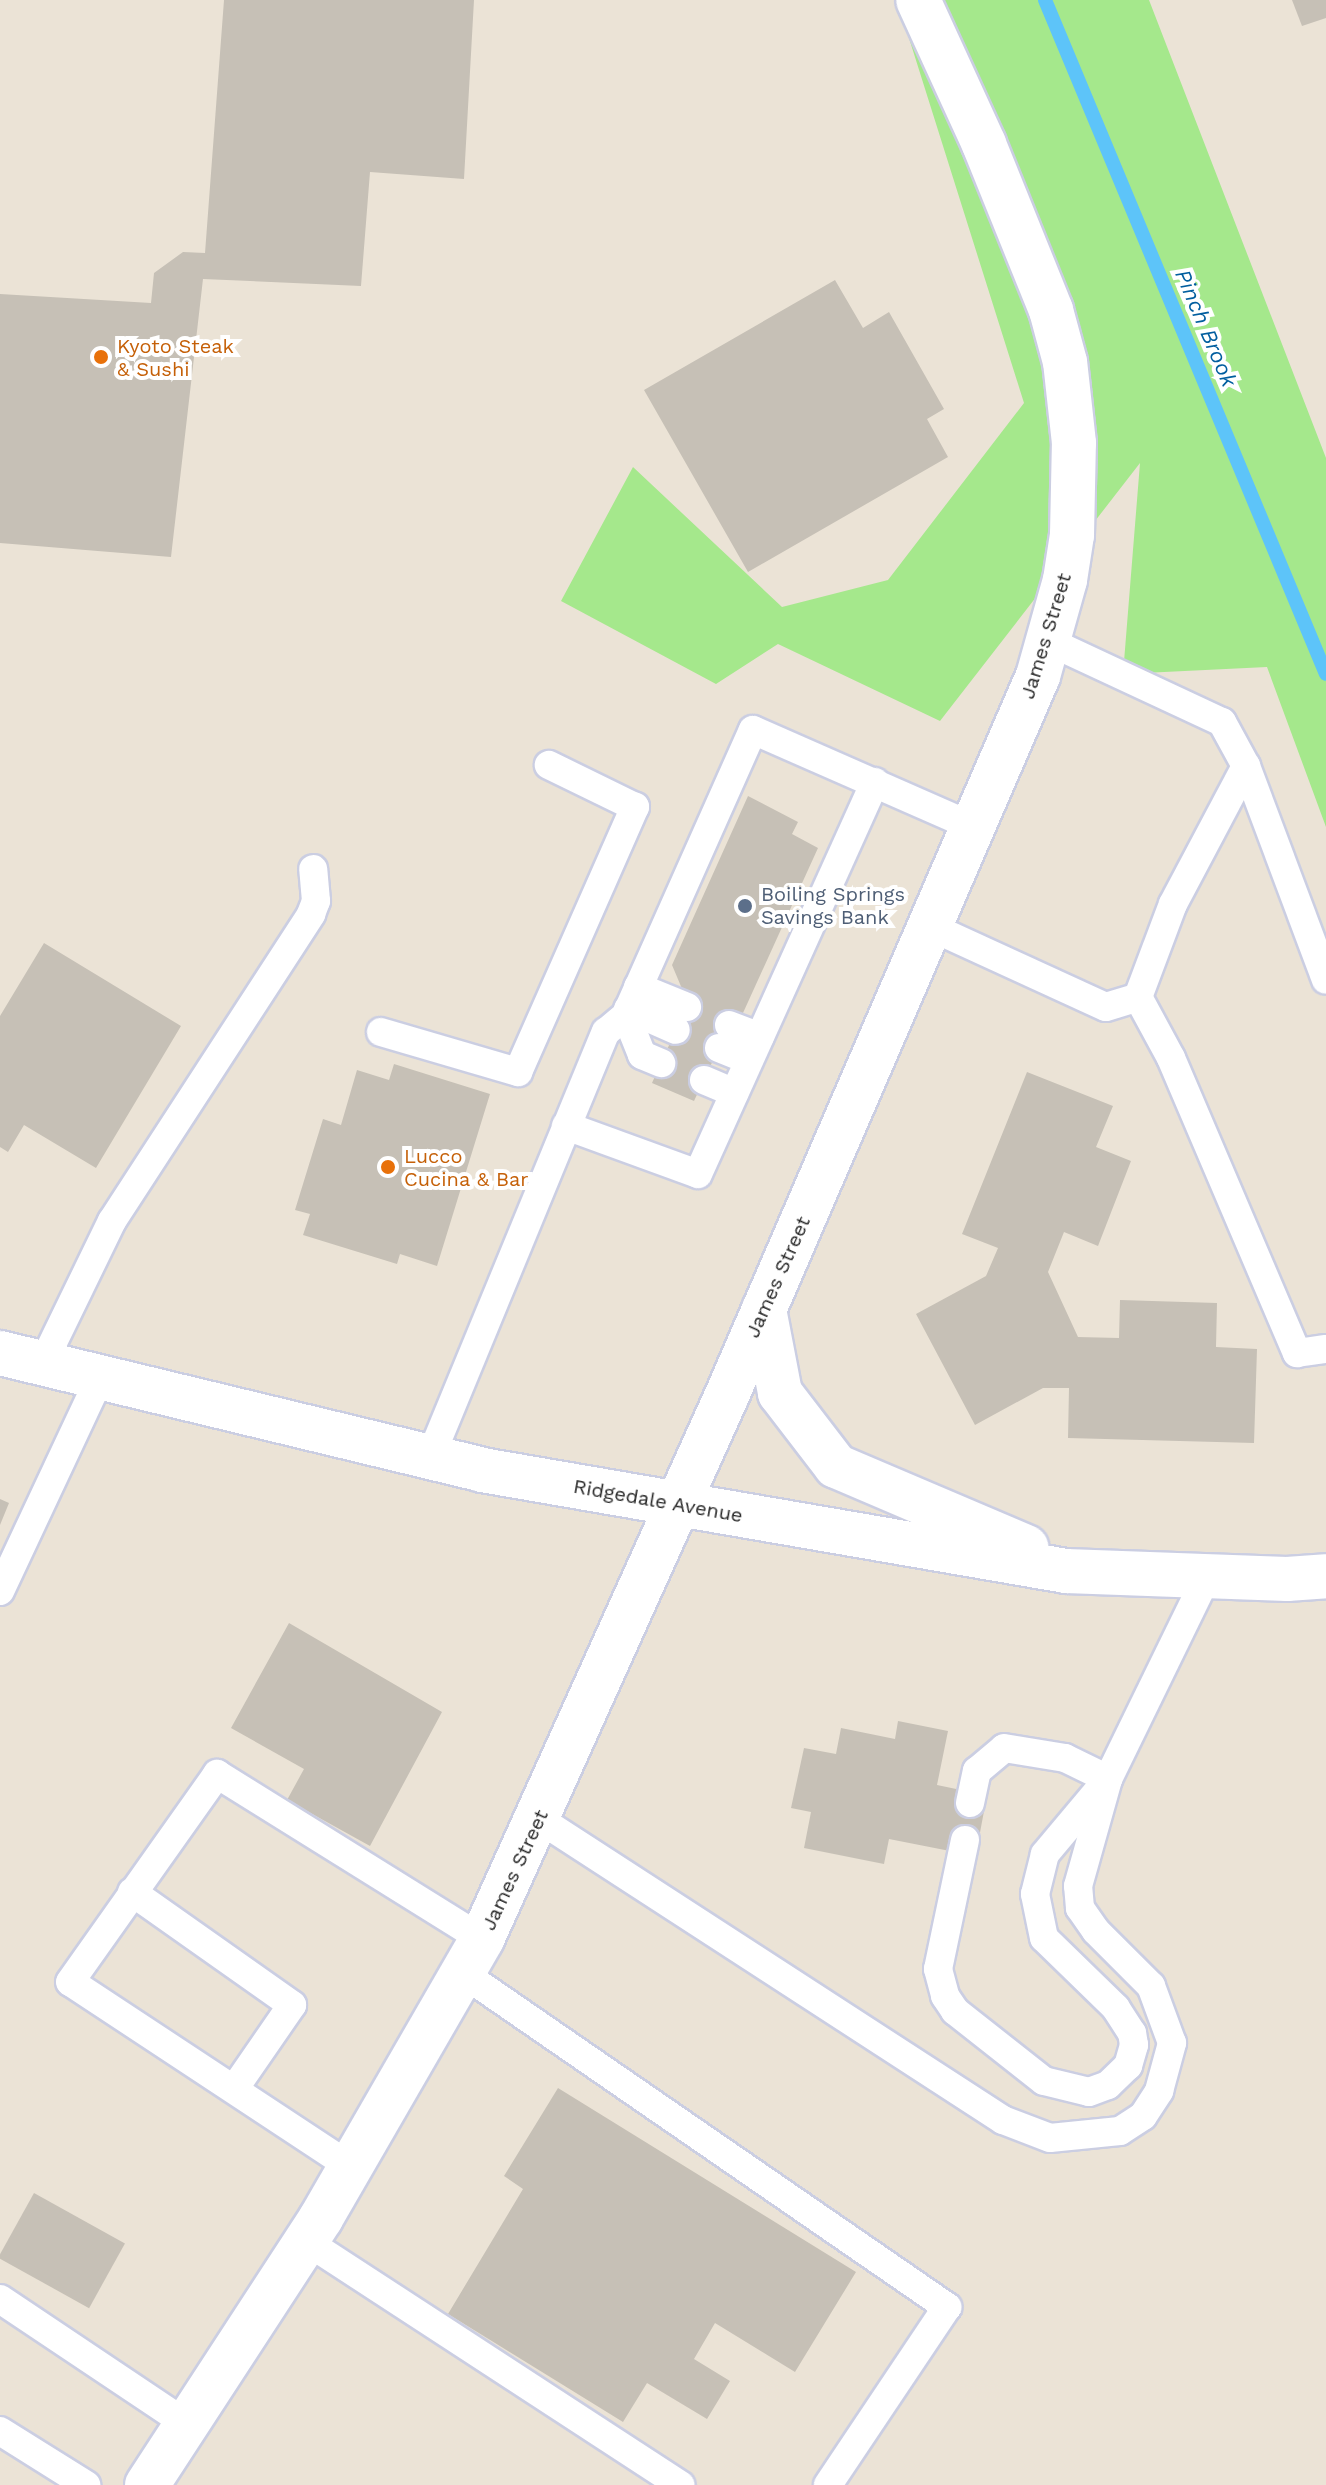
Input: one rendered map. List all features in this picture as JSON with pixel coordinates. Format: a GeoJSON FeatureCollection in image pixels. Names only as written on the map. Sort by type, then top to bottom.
{"type":"FeatureCollection","features":[{"type":"Feature","properties":{"kind":"street","name":"James Street"},"geometry":{"type":"LineString","coordinates":[[147,2485],[306,2241],[473,1956],[539,1819],[679,1505],[974,827],[1048,641],[1072,535],[1074,443],[1065,362],[1051,310],[995,172],[918,0]]}},
{"type":"Feature","properties":{"kind":"street"},"geometry":{"type":"LineString","coordinates":[[764,1309],[780,1393],[836,1466],[1083,1571]]}},
{"type":"Feature","properties":{"kind":"street","name":"Ridgedale Avenue"},"geometry":{"type":"LineString","coordinates":[[0,1353],[99,1380],[430,1458],[679,1505],[1083,1571],[1206,1578],[1326,1576]]}},
{"type":"Feature","properties":{"kind":"lane"},"geometry":{"type":"LineString","coordinates":[[1048,641],[1222,722],[1246,766],[1326,980]]}},
{"type":"Feature","properties":{"kind":"lane"},"geometry":{"type":"LineString","coordinates":[[430,1458],[606,1032],[630,1004],[753,730],[974,827]]}},
{"type":"Feature","properties":{"kind":"lane"},"geometry":{"type":"LineString","coordinates":[[381,1032],[518,1072],[635,807],[549,765]]}},
{"type":"Feature","properties":{"kind":"lane"},"geometry":{"type":"LineString","coordinates":[[1246,766],[1173,904],[1138,997],[1171,1058],[1297,1353],[1326,1349]]}},
{"type":"Feature","properties":{"kind":"lane"},"geometry":{"type":"LineString","coordinates":[[566,1126],[698,1174],[875,782]]}},
{"type":"Feature","properties":{"kind":"lane"},"geometry":{"type":"LineString","coordinates":[[42,1365],[112,1221],[311,914],[316,901],[313,869]]}},
{"type":"Feature","properties":{"kind":"lane"},"geometry":{"type":"LineString","coordinates":[[931,927],[1106,1007],[1138,997]]}},
{"type":"Feature","properties":{"kind":"lane"},"geometry":{"type":"LineString","coordinates":[[630,1004],[682,1018]]}},
{"type":"Feature","properties":{"kind":"lane"},"geometry":{"type":"LineString","coordinates":[[630,1004],[642,1055],[661,1063]]}},
{"type":"Feature","properties":{"kind":"lane"},"geometry":{"type":"LineString","coordinates":[[724,1036],[755,1049]]}},
{"type":"Feature","properties":{"kind":"lane"},"geometry":{"type":"LineString","coordinates":[[704,1080],[734,1093]]}},
{"type":"Feature","properties":{"kind":"lane"},"geometry":{"type":"LineString","coordinates":[[0,1591],[99,1380]]}},
{"type":"Feature","properties":{"kind":"lane"},"geometry":{"type":"LineString","coordinates":[[539,1819],[1003,2120],[1050,2138],[1120,2131],[1143,2116],[1170,2064],[1172,2043],[1166,2015],[1151,1986],[1080,1908],[1078,1886],[1108,1779],[1206,1578]]}},
{"type":"Feature","properties":{"kind":"lane"},"geometry":{"type":"LineString","coordinates":[[970,1803],[977,1771],[1004,1748],[1065,1758],[1108,1779]]}},
{"type":"Feature","properties":{"kind":"lane"},"geometry":{"type":"LineString","coordinates":[[351,2167],[70,1982],[217,1774],[473,1956],[947,2307],[828,2485]]}},
{"type":"Feature","properties":{"kind":"lane"},"geometry":{"type":"LineString","coordinates":[[965,1840],[938,1969],[945,1996],[955,2011],[1044,2081],[1089,2092],[1108,2085],[1128,2066],[1132,2033],[1116,2008],[1044,1938],[1035,1894],[1045,1854],[1108,1779]]}},
{"type":"Feature","properties":{"kind":"lane"},"geometry":{"type":"LineString","coordinates":[[132,1892],[292,2005],[234,2089]]}},
{"type":"Feature","properties":{"kind":"lane"},"geometry":{"type":"LineString","coordinates":[[306,2241],[680,2485]]}},
{"type":"Feature","properties":{"kind":"lane"},"geometry":{"type":"LineString","coordinates":[[0,2299],[187,2424]]}},
{"type":"Feature","properties":{"kind":"lane"},"geometry":{"type":"LineString","coordinates":[[0,2431],[86,2485]]}},
{"type":"Feature","properties":{"kind":"green space"},"geometry":{"type":"Polygon","coordinates":[[[897,0],[1149,0],[1326,458],[1326,827],[1267,667],[1123,674],[1140,463],[940,721],[778,644],[716,684],[561,601],[633,467],[782,607],[888,580],[1024,403],[897,0]]]}},
{"type":"Feature","properties":{"kind":"building"},"geometry":{"type":"Polygon","coordinates":[[[224,0],[474,0],[464,179],[370,172],[361,286],[203,279],[171,557],[0,543],[0,294],[151,303],[154,273],[183,252],[205,253],[224,0]]]}},
{"type":"Feature","properties":{"kind":"building"},"geometry":{"type":"Polygon","coordinates":[[[1292,0],[1326,0],[1326,18],[1302,26],[1292,0]]]}},
{"type":"Feature","properties":{"kind":"building"},"geometry":{"type":"Polygon","coordinates":[[[835,280],[863,328],[889,312],[944,409],[927,419],[948,457],[748,572],[644,390],[835,280]]]}},
{"type":"Feature","properties":{"kind":"building","name":"Boiling Springs Savings Bank"},"geometry":{"type":"Polygon","coordinates":[[[748,796],[798,822],[792,834],[818,848],[738,1024],[731,1022],[694,1101],[652,1083],[688,1003],[672,965],[748,796]]]}},
{"type":"Feature","properties":{"kind":"building"},"geometry":{"type":"Polygon","coordinates":[[[44,943],[181,1026],[96,1168],[24,1125],[8,1152],[0,1147],[0,1016],[44,943]]]}},
{"type":"Feature","properties":{"kind":"building","name":"Lucco Cucina & Bar"},"geometry":{"type":"Polygon","coordinates":[[[394,1064],[490,1094],[437,1266],[400,1254],[397,1264],[303,1235],[310,1214],[295,1210],[323,1119],[341,1125],[357,1070],[389,1080],[394,1064]]]}},
{"type":"Feature","properties":{"kind":"building"},"geometry":{"type":"Polygon","coordinates":[[[1027,1072],[1113,1106],[1096,1147],[1131,1161],[1098,1246],[1064,1232],[1048,1272],[1078,1337],[1119,1338],[1120,1300],[1217,1303],[1216,1347],[1257,1349],[1254,1443],[1068,1438],[1069,1388],[1043,1388],[975,1425],[916,1314],[986,1276],[998,1248],[962,1234],[1027,1072]]]}},
{"type":"Feature","properties":{"kind":"building"},"geometry":{"type":"Polygon","coordinates":[[[0,1499],[9,1503],[0,1525],[0,1499]]]}},
{"type":"Feature","properties":{"kind":"building"},"geometry":{"type":"Polygon","coordinates":[[[289,1623],[442,1712],[370,1846],[287,1800],[304,1769],[231,1728],[289,1623]]]}},
{"type":"Feature","properties":{"kind":"building"},"geometry":{"type":"Polygon","coordinates":[[[898,1721],[948,1731],[937,1785],[961,1790],[958,1801],[985,1806],[978,1843],[955,1852],[889,1839],[884,1864],[804,1848],[811,1812],[791,1808],[804,1748],[836,1754],[841,1728],[895,1739],[898,1721]]]}},
{"type":"Feature","properties":{"kind":"building"},"geometry":{"type":"Polygon","coordinates":[[[558,2088],[856,2272],[795,2372],[715,2323],[694,2359],[730,2381],[707,2419],[647,2383],[623,2422],[448,2314],[523,2189],[504,2176],[558,2088]]]}},
{"type":"Feature","properties":{"kind":"building"},"geometry":{"type":"Polygon","coordinates":[[[34,2193],[125,2243],[89,2308],[0,2259],[34,2193]]]}},
{"type":"Feature","properties":{"kind":"waterway","name":"Pinch Brook"},"geometry":{"type":"LineString","coordinates":[[1045,0],[1326,674]]}},
{"type":"Feature","properties":{"kind":"place","name":"Kyoto Steak & Sushi"},"geometry":{"type":"Point","coordinates":[101,357]}},
{"type":"Feature","properties":{"kind":"place","name":"Boiling Springs Savings Bank"},"geometry":{"type":"Point","coordinates":[745,906]}},
{"type":"Feature","properties":{"kind":"place","name":"Lucco Cucina & Bar"},"geometry":{"type":"Point","coordinates":[388,1167]}}]}
